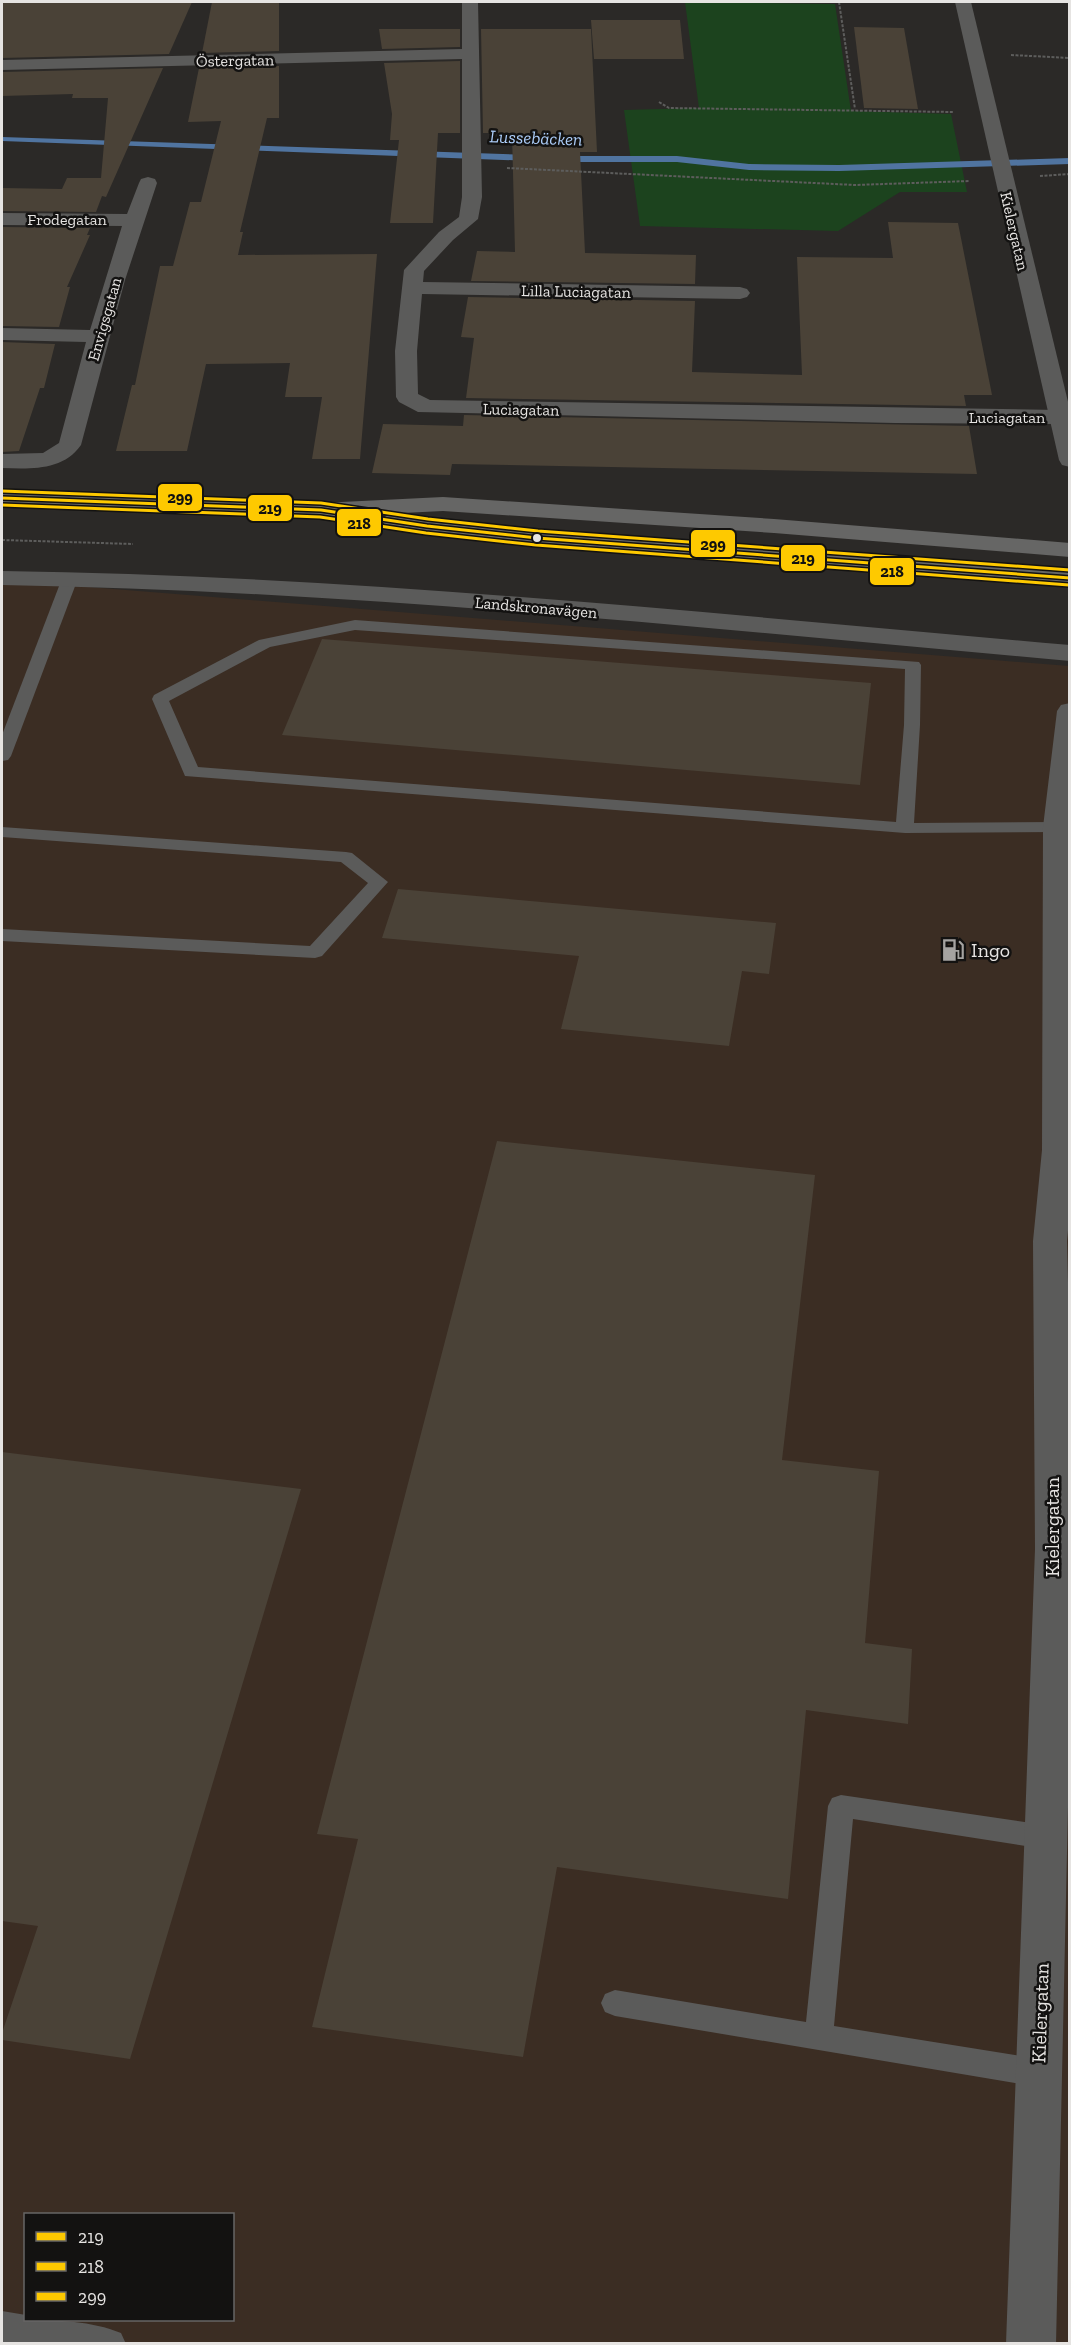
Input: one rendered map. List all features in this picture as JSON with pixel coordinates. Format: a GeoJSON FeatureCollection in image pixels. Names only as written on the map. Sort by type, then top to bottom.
{"type":"FeatureCollection","features":[{"type":"Feature","properties":{"kind":"main road"},"geometry":{"type":"LineString","coordinates":[[2,498],[321,510],[443,504],[785,527],[1070,550]]}},
{"type":"Feature","properties":{"kind":"main road"},"geometry":{"type":"LineString","coordinates":[[321,510],[427,526],[537,538],[1070,578]]}},
{"type":"Feature","properties":{"kind":"street","name":"Luciagatan"},"geometry":{"type":"LineString","coordinates":[[470,2],[472,197],[468,219],[446,236],[414,270],[406,351],[407,397],[426,407],[1058,417]]}},
{"type":"Feature","properties":{"kind":"street","name":"Kielergatan"},"geometry":{"type":"LineString","coordinates":[[963,2],[1058,417],[1068,450]]}},
{"type":"Feature","properties":{"kind":"street","name":"Östergatan"},"geometry":{"type":"LineString","coordinates":[[2,65],[469,54]]}},
{"type":"Feature","properties":{"kind":"street","name":"Envigsgatan"},"geometry":{"type":"LineString","coordinates":[[2,461],[35,461],[62,454],[70,445],[98,336],[133,220],[148,183]]}},
{"type":"Feature","properties":{"kind":"street","name":"Frodegatan"},"geometry":{"type":"LineString","coordinates":[[2,219],[133,220]]}},
{"type":"Feature","properties":{"kind":"street","name":"Lilla Luciagatan"},"geometry":{"type":"LineString","coordinates":[[412,288],[740,293]]}},
{"type":"Feature","properties":{"kind":"street"},"geometry":{"type":"LineString","coordinates":[[2,334],[98,336]]}},
{"type":"Feature","properties":{"kind":"street","name":"Landskronavägen"},"geometry":{"type":"LineString","coordinates":[[2,578],[126,580],[476,601],[1070,653]]}},
{"type":"Feature","properties":{"kind":"street","name":"Kielergatan"},"geometry":{"type":"LineString","coordinates":[[1031,2343],[1045,1837],[1062,1550],[1050,1241],[1058,1150],[1058,827],[1070,711]]}},
{"type":"Feature","properties":{"kind":"lane"},"geometry":{"type":"LineString","coordinates":[[2,756],[69,580]]}},
{"type":"Feature","properties":{"kind":"lane"},"geometry":{"type":"LineString","coordinates":[[905,828],[912,725],[913,665],[355,625],[265,643],[160,699],[191,772],[905,828],[1058,827]]}},
{"type":"Feature","properties":{"kind":"lane"},"geometry":{"type":"LineString","coordinates":[[2,832],[346,857],[379,882],[315,952],[2,935]]}},
{"type":"Feature","properties":{"kind":"lane"},"geometry":{"type":"LineString","coordinates":[[819,2037],[841,1806],[1045,1837]]}},
{"type":"Feature","properties":{"kind":"lane"},"geometry":{"type":"LineString","coordinates":[[615,2003],[1039,2073]]}},
{"type":"Feature","properties":{"kind":"lane"},"geometry":{"type":"LineString","coordinates":[[2,2327],[110,2343]]}},
{"type":"Feature","properties":{"kind":"path"},"geometry":{"type":"LineString","coordinates":[[839,2],[855,109]]}},
{"type":"Feature","properties":{"kind":"path"},"geometry":{"type":"LineString","coordinates":[[974,53],[1070,58]]}},
{"type":"Feature","properties":{"kind":"path"},"geometry":{"type":"LineString","coordinates":[[658,102],[669,108],[855,109],[988,113]]}},
{"type":"Feature","properties":{"kind":"path"},"geometry":{"type":"LineString","coordinates":[[472,160],[855,185],[1001,168],[1070,174]]}},
{"type":"Feature","properties":{"kind":"shaded area"},"geometry":{"type":"Polygon","coordinates":[[[2,580],[1069,666],[1069,2343],[2,2343],[2,580]]]}},
{"type":"Feature","properties":{"kind":"green space"},"geometry":{"type":"Polygon","coordinates":[[[685,2],[835,4],[851,111],[951,114],[967,192],[900,192],[838,231],[640,226],[624,110],[699,108],[685,2]]]}},
{"type":"Feature","properties":{"kind":"building"},"geometry":{"type":"Polygon","coordinates":[[[2,2],[192,2],[169,54],[2,58],[2,2]]]}},
{"type":"Feature","properties":{"kind":"building"},"geometry":{"type":"Polygon","coordinates":[[[212,2],[279,2],[279,51],[202,53],[212,2]]]}},
{"type":"Feature","properties":{"kind":"building"},"geometry":{"type":"Polygon","coordinates":[[[591,20],[680,20],[684,59],[594,59],[591,20]]]}},
{"type":"Feature","properties":{"kind":"building"},"geometry":{"type":"Polygon","coordinates":[[[854,27],[904,28],[918,109],[864,108],[854,27]]]}},
{"type":"Feature","properties":{"kind":"building"},"geometry":{"type":"Polygon","coordinates":[[[379,29],[460,29],[460,47],[382,49],[379,29]]]}},
{"type":"Feature","properties":{"kind":"building"},"geometry":{"type":"Polygon","coordinates":[[[481,29],[591,29],[597,152],[580,152],[585,253],[696,255],[695,284],[471,281],[477,251],[515,252],[512,133],[483,133],[481,29]]]}},
{"type":"Feature","properties":{"kind":"building"},"geometry":{"type":"Polygon","coordinates":[[[460,61],[460,133],[438,133],[433,223],[390,223],[399,140],[390,140],[392,114],[384,63],[460,61]]]}},
{"type":"Feature","properties":{"kind":"building"},"geometry":{"type":"Polygon","coordinates":[[[279,66],[279,118],[267,118],[240,232],[243,232],[238,255],[377,254],[360,459],[312,459],[322,397],[285,397],[290,363],[206,364],[187,451],[116,451],[132,385],[135,385],[160,266],[173,266],[190,202],[201,202],[221,121],[188,122],[199,68],[279,66]]]}},
{"type":"Feature","properties":{"kind":"building"},"geometry":{"type":"Polygon","coordinates":[[[163,68],[106,197],[102,196],[96,212],[2,211],[2,188],[62,189],[67,178],[101,178],[108,98],[72,98],[73,94],[2,96],[2,72],[163,68]]]}},
{"type":"Feature","properties":{"kind":"building"},"geometry":{"type":"Polygon","coordinates":[[[888,222],[958,223],[992,395],[964,395],[966,406],[466,398],[474,338],[461,337],[468,297],[695,301],[692,372],[802,375],[797,257],[893,258],[888,222]]]}},
{"type":"Feature","properties":{"kind":"building"},"geometry":{"type":"Polygon","coordinates":[[[2,227],[90,228],[87,235],[90,235],[67,287],[70,287],[59,327],[2,326],[2,227]]]}},
{"type":"Feature","properties":{"kind":"building"},"geometry":{"type":"Polygon","coordinates":[[[2,342],[55,344],[44,388],[40,388],[19,451],[2,452],[2,342]]]}},
{"type":"Feature","properties":{"kind":"building"},"geometry":{"type":"Polygon","coordinates":[[[464,415],[969,426],[977,474],[452,464],[450,475],[372,473],[383,424],[463,426],[464,415]]]}},
{"type":"Feature","properties":{"kind":"building"},"geometry":{"type":"Polygon","coordinates":[[[322,639],[871,683],[860,785],[282,735],[322,639]]]}},
{"type":"Feature","properties":{"kind":"building"},"geometry":{"type":"Polygon","coordinates":[[[398,889],[776,923],[769,974],[742,971],[729,1046],[561,1029],[579,956],[382,938],[398,889]]]}},
{"type":"Feature","properties":{"kind":"building"},"geometry":{"type":"Polygon","coordinates":[[[497,1141],[815,1175],[782,1460],[879,1471],[865,1643],[912,1649],[908,1724],[806,1710],[788,1899],[557,1867],[523,2057],[312,2027],[358,1839],[317,1834],[497,1141]]]}},
{"type":"Feature","properties":{"kind":"building"},"geometry":{"type":"Polygon","coordinates":[[[2,1452],[301,1489],[130,2059],[2,2040],[2,2033],[38,1926],[2,1921],[2,1452]]]}},
{"type":"Feature","properties":{"kind":"waterway","name":"Lussebäcken"},"geometry":{"type":"LineString","coordinates":[[2,139],[533,158]]}},
{"type":"Feature","properties":{"kind":"waterway","name":"Lussebäcken"},"geometry":{"type":"LineString","coordinates":[[560,159],[677,159],[749,167],[839,168],[1070,161]]}},
{"type":"Feature","properties":{"kind":"transit line","name":"299"},"geometry":{"type":"LineString","coordinates":[[2,491],[321,503],[428,519],[538,531],[1070,570]]}},
{"type":"Feature","properties":{"kind":"transit line","name":"219"},"geometry":{"type":"LineString","coordinates":[[2,498],[321,510],[427,526],[537,538],[1070,578]]}},
{"type":"Feature","properties":{"kind":"transit line","name":"218"},"geometry":{"type":"LineString","coordinates":[[2,505],[320,517],[426,533],[536,545],[1069,585]]}},
{"type":"Feature","properties":{"kind":"place","name":"Ingo"},"geometry":{"type":"Point","coordinates":[953,950]}}]}
